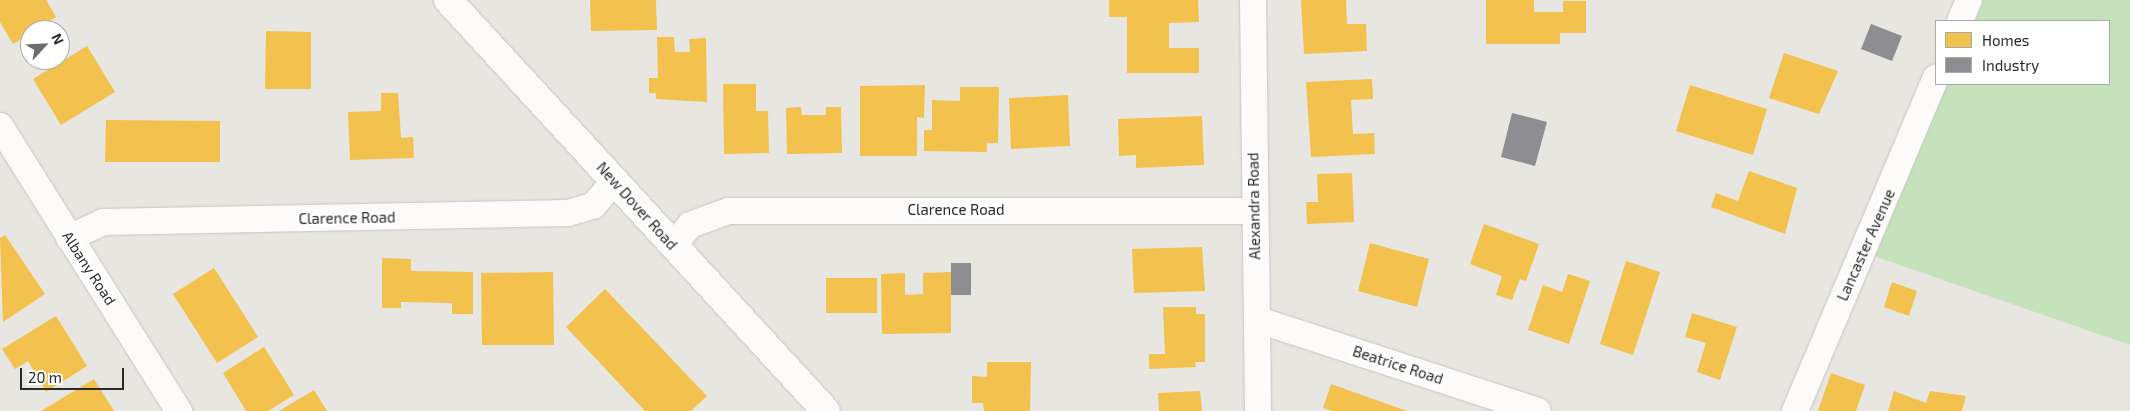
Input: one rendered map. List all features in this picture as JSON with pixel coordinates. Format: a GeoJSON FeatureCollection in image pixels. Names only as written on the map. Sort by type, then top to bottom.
{"type":"FeatureCollection","features":[{"type":"Feature","properties":{"kind":"main road","name":"New Dover Road"},"geometry":{"type":"LineString","coordinates":[[448,0],[826,411]]}},
{"type":"Feature","properties":{"kind":"street","name":"Alexandra Road"},"geometry":{"type":"LineString","coordinates":[[1253,0],[1253,211],[1258,320],[1258,411]]}},
{"type":"Feature","properties":{"kind":"street"},"geometry":{"type":"LineString","coordinates":[[1960,20],[1968,0]]}},
{"type":"Feature","properties":{"kind":"street","name":"Lancaster Avenue"},"geometry":{"type":"LineString","coordinates":[[1795,411],[1935,80]]}},
{"type":"Feature","properties":{"kind":"street","name":"Albany Road"},"geometry":{"type":"LineString","coordinates":[[0,126],[179,411]]}},
{"type":"Feature","properties":{"kind":"street","name":"Clarence Road"},"geometry":{"type":"LineString","coordinates":[[69,238],[103,222],[568,213],[593,206],[615,181]]}},
{"type":"Feature","properties":{"kind":"street","name":"Clarence Road"},"geometry":{"type":"LineString","coordinates":[[673,246],[690,225],[728,211],[1253,211]]}},
{"type":"Feature","properties":{"kind":"street","name":"Beatrice Road"},"geometry":{"type":"LineString","coordinates":[[1258,320],[1538,411]]}},
{"type":"Feature","properties":{"kind":"green space"},"geometry":{"type":"Polygon","coordinates":[[[1973,0],[2130,0],[2130,345],[1871,255],[1939,85],[2110,85],[2110,20],[1964,20],[1973,0]]]}},
{"type":"Feature","properties":{"kind":"building: Homes"},"geometry":{"type":"Polygon","coordinates":[[[0,0],[46,0],[56,17],[51,20],[20,20],[20,40],[13,44],[0,22],[0,0]]]}},
{"type":"Feature","properties":{"kind":"building: Homes"},"geometry":{"type":"Polygon","coordinates":[[[590,0],[656,0],[657,30],[591,31],[590,0]]]}},
{"type":"Feature","properties":{"kind":"building: Homes"},"geometry":{"type":"Polygon","coordinates":[[[1109,0],[1198,0],[1199,22],[1169,23],[1169,48],[1199,48],[1199,73],[1127,73],[1127,17],[1109,17],[1109,0]]]}},
{"type":"Feature","properties":{"kind":"building: Homes"},"geometry":{"type":"Polygon","coordinates":[[[1301,0],[1346,0],[1347,24],[1366,24],[1367,51],[1304,54],[1301,0]]]}},
{"type":"Feature","properties":{"kind":"building: Homes"},"geometry":{"type":"Polygon","coordinates":[[[1486,0],[1534,0],[1534,12],[1563,12],[1563,1],[1586,1],[1586,33],[1560,33],[1560,44],[1486,44],[1486,0]]]}},
{"type":"Feature","properties":{"kind":"building: Homes"},"geometry":{"type":"Polygon","coordinates":[[[266,31],[311,32],[311,89],[265,89],[266,31]]]}},
{"type":"Feature","properties":{"kind":"building: Homes"},"geometry":{"type":"Polygon","coordinates":[[[657,37],[674,37],[675,52],[690,52],[689,39],[706,38],[707,102],[656,99],[656,93],[649,93],[649,78],[658,78],[657,37]]]}},
{"type":"Feature","properties":{"kind":"building: Homes"},"geometry":{"type":"Polygon","coordinates":[[[87,46],[115,92],[61,125],[33,79],[48,70],[70,70],[70,56],[87,46]]]}},
{"type":"Feature","properties":{"kind":"building: Homes"},"geometry":{"type":"Polygon","coordinates":[[[1784,53],[1838,71],[1819,114],[1769,98],[1784,53]]]}},
{"type":"Feature","properties":{"kind":"building: Homes"},"geometry":{"type":"Polygon","coordinates":[[[1372,79],[1373,99],[1351,100],[1353,134],[1374,133],[1375,154],[1311,157],[1306,82],[1372,79]]]}},
{"type":"Feature","properties":{"kind":"building: Homes"},"geometry":{"type":"Polygon","coordinates":[[[723,84],[756,84],[756,111],[768,111],[769,153],[724,154],[723,84]]]}},
{"type":"Feature","properties":{"kind":"building: Homes"},"geometry":{"type":"Polygon","coordinates":[[[925,85],[924,118],[917,117],[917,156],[860,156],[860,86],[925,85]]]}},
{"type":"Feature","properties":{"kind":"building: Homes"},"geometry":{"type":"Polygon","coordinates":[[[1690,85],[1767,109],[1753,155],[1676,131],[1690,85]]]}},
{"type":"Feature","properties":{"kind":"building: Homes"},"geometry":{"type":"Polygon","coordinates":[[[960,87],[999,87],[998,143],[987,143],[987,152],[924,151],[924,130],[932,130],[932,100],[960,101],[960,87]]]}},
{"type":"Feature","properties":{"kind":"building: Homes"},"geometry":{"type":"Polygon","coordinates":[[[381,93],[398,93],[401,138],[413,137],[414,158],[350,160],[348,112],[381,111],[381,93]]]}},
{"type":"Feature","properties":{"kind":"building: Homes"},"geometry":{"type":"Polygon","coordinates":[[[1068,95],[1070,146],[1011,149],[1009,98],[1068,95]]]}},
{"type":"Feature","properties":{"kind":"building: Homes"},"geometry":{"type":"Polygon","coordinates":[[[801,107],[802,115],[826,115],[826,107],[841,107],[842,153],[787,154],[786,108],[801,107]]]}},
{"type":"Feature","properties":{"kind":"building: Homes"},"geometry":{"type":"Polygon","coordinates":[[[1202,116],[1204,165],[1136,168],[1136,155],[1119,156],[1118,119],[1202,116]]]}},
{"type":"Feature","properties":{"kind":"building: Homes"},"geometry":{"type":"Polygon","coordinates":[[[106,120],[220,121],[220,162],[105,162],[106,120]]]}},
{"type":"Feature","properties":{"kind":"building: Homes"},"geometry":{"type":"Polygon","coordinates":[[[1749,171],[1797,188],[1785,234],[1711,207],[1716,193],[1738,201],[1749,171]]]}},
{"type":"Feature","properties":{"kind":"building: Homes"},"geometry":{"type":"Polygon","coordinates":[[[1352,173],[1354,222],[1307,224],[1306,202],[1318,202],[1317,174],[1352,173]]]}},
{"type":"Feature","properties":{"kind":"building: Homes"},"geometry":{"type":"Polygon","coordinates":[[[1484,224],[1539,244],[1526,281],[1520,279],[1512,300],[1496,295],[1502,276],[1470,264],[1484,224]]]}},
{"type":"Feature","properties":{"kind":"building: Homes"},"geometry":{"type":"Polygon","coordinates":[[[5,235],[45,294],[3,322],[0,238],[5,235]]]}},
{"type":"Feature","properties":{"kind":"building: Homes"},"geometry":{"type":"Polygon","coordinates":[[[1370,243],[1429,259],[1417,307],[1358,291],[1370,243]]]}},
{"type":"Feature","properties":{"kind":"building: Homes"},"geometry":{"type":"Polygon","coordinates":[[[1202,247],[1205,291],[1134,293],[1132,249],[1202,247]]]}},
{"type":"Feature","properties":{"kind":"building: Homes"},"geometry":{"type":"Polygon","coordinates":[[[382,258],[411,259],[411,271],[473,272],[473,314],[452,314],[452,303],[401,302],[401,308],[382,308],[382,258]]]}},
{"type":"Feature","properties":{"kind":"building: Homes"},"geometry":{"type":"Polygon","coordinates":[[[1626,261],[1660,272],[1633,355],[1600,344],[1626,261]]]}},
{"type":"Feature","properties":{"kind":"building: Homes"},"geometry":{"type":"Polygon","coordinates":[[[214,268],[258,337],[217,363],[173,294],[214,268]]]}},
{"type":"Feature","properties":{"kind":"building: Homes"},"geometry":{"type":"Polygon","coordinates":[[[553,272],[554,345],[482,345],[481,273],[553,272]]]}},
{"type":"Feature","properties":{"kind":"building: Homes"},"geometry":{"type":"Polygon","coordinates":[[[951,272],[951,333],[882,334],[881,274],[905,273],[905,295],[923,294],[923,273],[951,272]]]}},
{"type":"Feature","properties":{"kind":"building: Homes"},"geometry":{"type":"Polygon","coordinates":[[[1568,274],[1590,281],[1569,344],[1528,330],[1543,285],[1562,292],[1568,274]]]}},
{"type":"Feature","properties":{"kind":"building: Homes"},"geometry":{"type":"Polygon","coordinates":[[[826,278],[877,278],[877,313],[826,313],[826,278]]]}},
{"type":"Feature","properties":{"kind":"building: Homes"},"geometry":{"type":"Polygon","coordinates":[[[1892,282],[1917,291],[1909,316],[1884,307],[1892,282]]]}},
{"type":"Feature","properties":{"kind":"building: Homes"},"geometry":{"type":"Polygon","coordinates":[[[605,289],[707,396],[691,411],[645,411],[566,327],[605,289]]]}},
{"type":"Feature","properties":{"kind":"building: Homes"},"geometry":{"type":"Polygon","coordinates":[[[1163,307],[1196,307],[1196,314],[1205,314],[1205,362],[1195,362],[1196,367],[1149,369],[1149,354],[1165,354],[1163,307]]]}},
{"type":"Feature","properties":{"kind":"building: Homes"},"geometry":{"type":"Polygon","coordinates":[[[1692,313],[1737,327],[1720,380],[1697,372],[1706,343],[1685,337],[1692,313]]]}},
{"type":"Feature","properties":{"kind":"building: Homes"},"geometry":{"type":"Polygon","coordinates":[[[56,316],[87,366],[46,392],[28,361],[15,369],[2,349],[56,316]]]}},
{"type":"Feature","properties":{"kind":"building: Homes"},"geometry":{"type":"Polygon","coordinates":[[[264,347],[294,395],[268,411],[246,411],[223,373],[264,347]]]}},
{"type":"Feature","properties":{"kind":"building: Homes"},"geometry":{"type":"Polygon","coordinates":[[[987,362],[1031,362],[1030,411],[984,411],[983,403],[972,403],[972,376],[987,377],[987,362]]]}},
{"type":"Feature","properties":{"kind":"building: Homes"},"geometry":{"type":"Polygon","coordinates":[[[1831,373],[1865,385],[1856,411],[1818,411],[1831,373]]]}},
{"type":"Feature","properties":{"kind":"building: Homes"},"geometry":{"type":"Polygon","coordinates":[[[94,379],[114,411],[41,411],[94,379]]]}},
{"type":"Feature","properties":{"kind":"building: Homes"},"geometry":{"type":"Polygon","coordinates":[[[1331,384],[1407,411],[1332,411],[1323,408],[1331,384]]]}},
{"type":"Feature","properties":{"kind":"building: Homes"},"geometry":{"type":"Polygon","coordinates":[[[314,390],[327,411],[279,411],[314,390]]]}},
{"type":"Feature","properties":{"kind":"building: Homes"},"geometry":{"type":"Polygon","coordinates":[[[1200,391],[1202,411],[1159,411],[1158,393],[1200,391]]]}},
{"type":"Feature","properties":{"kind":"building: Homes"},"geometry":{"type":"Polygon","coordinates":[[[1894,391],[1926,403],[1930,391],[1966,396],[1962,411],[1888,411],[1894,391]]]}},
{"type":"Feature","properties":{"kind":"building: Industry"},"geometry":{"type":"Polygon","coordinates":[[[1871,24],[1902,36],[1892,61],[1861,49],[1871,24]]]}},
{"type":"Feature","properties":{"kind":"building: Industry"},"geometry":{"type":"Polygon","coordinates":[[[1512,113],[1547,122],[1535,166],[1501,157],[1512,113]]]}},
{"type":"Feature","properties":{"kind":"building: Industry"},"geometry":{"type":"Polygon","coordinates":[[[951,263],[971,263],[971,295],[951,295],[951,263]]]}}]}
